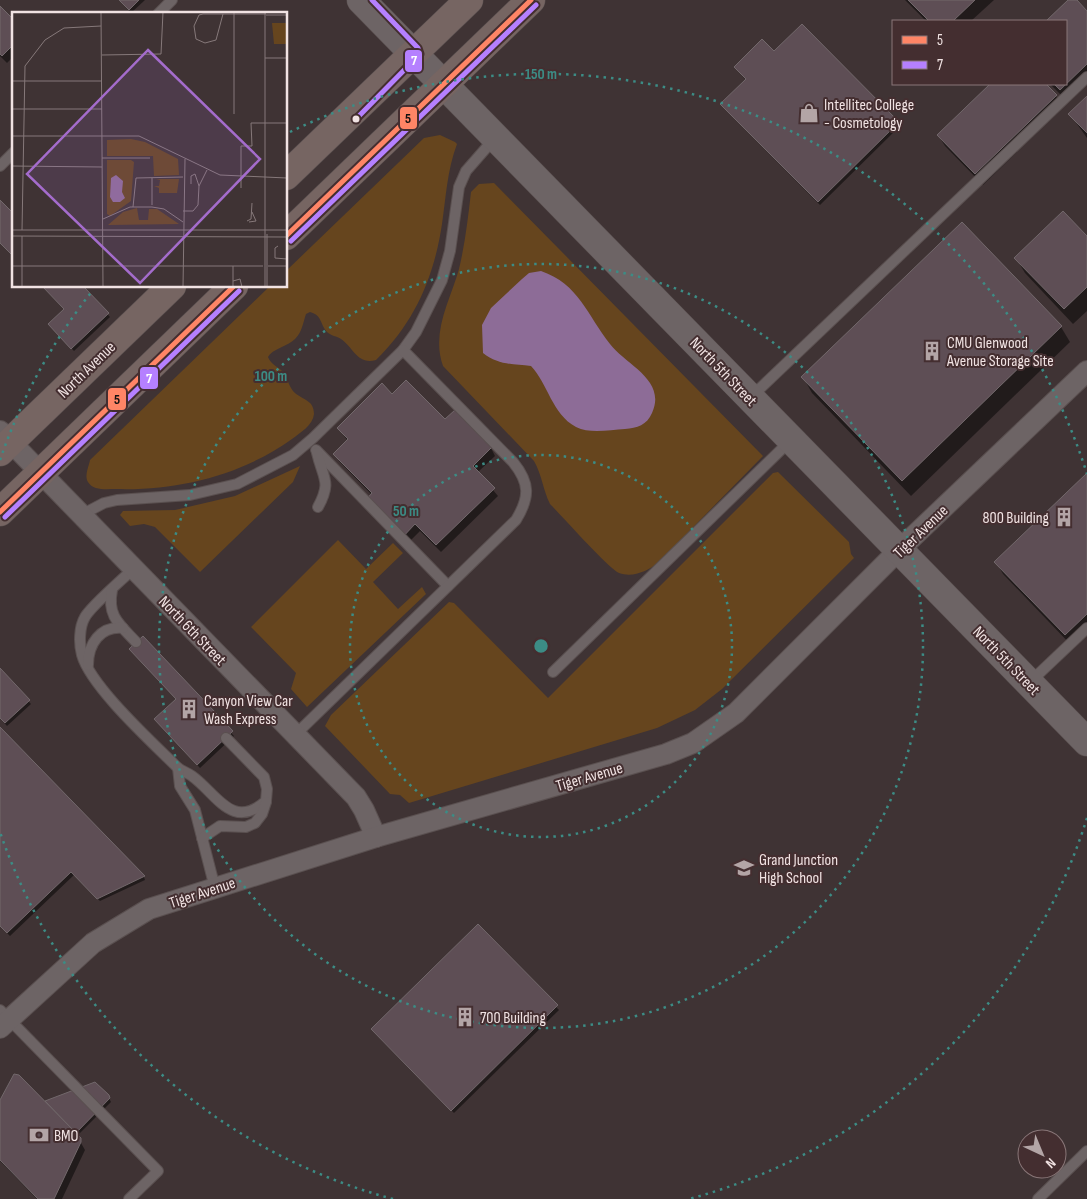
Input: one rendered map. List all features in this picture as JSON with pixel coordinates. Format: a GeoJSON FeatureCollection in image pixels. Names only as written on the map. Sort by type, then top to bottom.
{"type":"FeatureCollection","features":[{"type":"Feature","properties":{"kind":"main road"},"geometry":{"type":"LineString","coordinates":[[288,174],[469,0]]}},
{"type":"Feature","properties":{"kind":"main road"},"geometry":{"type":"LineString","coordinates":[[288,234],[531,0]]}},
{"type":"Feature","properties":{"kind":"main road","name":"North Avenue"},"geometry":{"type":"LineString","coordinates":[[4,442],[170,288]]}},
{"type":"Feature","properties":{"kind":"main road"},"geometry":{"type":"LineString","coordinates":[[0,512],[232,288]]}},
{"type":"Feature","properties":{"kind":"street","name":"North 5th Street"},"geometry":{"type":"LineString","coordinates":[[361,0],[1087,742]]}},
{"type":"Feature","properties":{"kind":"street","name":"Tiger Avenue"},"geometry":{"type":"LineString","coordinates":[[3,1019],[92,943],[119,925],[150,909],[376,837],[666,754],[693,743],[736,713],[899,550],[1087,370]]}},
{"type":"Feature","properties":{"kind":"street","name":"North 6th Street"},"geometry":{"type":"LineString","coordinates":[[4,442],[40,473],[356,797],[376,837]]}},
{"type":"Feature","properties":{"kind":"lane"},"geometry":{"type":"LineString","coordinates":[[160,12],[172,0]]}},
{"type":"Feature","properties":{"kind":"lane"},"geometry":{"type":"LineString","coordinates":[[750,397],[1087,77]]}},
{"type":"Feature","properties":{"kind":"lane"},"geometry":{"type":"LineString","coordinates":[[81,515],[104,503],[117,500],[190,495],[237,484],[293,455],[313,438],[403,350],[428,312],[442,280],[450,251],[460,187],[466,171],[495,138]]}},
{"type":"Feature","properties":{"kind":"lane"},"geometry":{"type":"LineString","coordinates":[[0,166],[12,154]]}},
{"type":"Feature","properties":{"kind":"lane"},"geometry":{"type":"LineString","coordinates":[[295,735],[516,520],[526,504],[523,475],[513,462],[403,350]]}},
{"type":"Feature","properties":{"kind":"lane"},"geometry":{"type":"LineString","coordinates":[[313,438],[326,478],[326,492],[318,507]]}},
{"type":"Feature","properties":{"kind":"lane"},"geometry":{"type":"LineString","coordinates":[[553,672],[792,440]]}},
{"type":"Feature","properties":{"kind":"lane"},"geometry":{"type":"LineString","coordinates":[[316,450],[448,586]]}},
{"type":"Feature","properties":{"kind":"lane"},"geometry":{"type":"LineString","coordinates":[[134,569],[85,617],[80,633],[82,655],[88,668],[110,698],[178,768],[192,776],[220,804],[234,811],[245,813],[257,809],[266,801]]}},
{"type":"Feature","properties":{"kind":"lane"},"geometry":{"type":"LineString","coordinates":[[112,590],[109,604],[112,614],[136,642]]}},
{"type":"Feature","properties":{"kind":"lane"},"geometry":{"type":"LineString","coordinates":[[88,668],[88,654],[93,642],[102,633],[113,627],[123,628]]}},
{"type":"Feature","properties":{"kind":"lane"},"geometry":{"type":"LineString","coordinates":[[1030,683],[1087,628]]}},
{"type":"Feature","properties":{"kind":"lane"},"geometry":{"type":"LineString","coordinates":[[202,838],[220,826],[246,827],[254,823],[262,814],[266,801],[267,789],[264,777],[226,738]]}},
{"type":"Feature","properties":{"kind":"lane"},"geometry":{"type":"LineString","coordinates":[[178,768],[180,786],[195,810],[215,888]]}},
{"type":"Feature","properties":{"kind":"lane"},"geometry":{"type":"LineString","coordinates":[[3,1019],[158,1171],[129,1199]]}},
{"type":"Feature","properties":{"kind":"lane"},"geometry":{"type":"LineString","coordinates":[[1038,1199],[1087,1151]]}},
{"type":"Feature","properties":{"kind":"shaded area"},"geometry":{"type":"Polygon","coordinates":[[[440,135],[457,144],[449,174],[438,244],[434,262],[421,298],[402,330],[376,360],[370,361],[360,358],[341,339],[327,332],[317,315],[310,312],[306,314],[301,330],[295,339],[268,357],[284,373],[293,391],[308,401],[314,409],[313,418],[309,425],[292,439],[273,452],[252,462],[230,471],[185,484],[139,489],[100,489],[90,485],[86,477],[90,460],[268,288],[288,288],[288,269],[424,138],[440,135]]]}},
{"type":"Feature","properties":{"kind":"shaded area"},"geometry":{"type":"Polygon","coordinates":[[[494,183],[763,456],[658,563],[640,573],[629,575],[619,573],[605,562],[585,541],[550,504],[534,461],[443,366],[439,341],[440,329],[459,269],[471,192],[479,184],[494,183]]]}},
{"type":"Feature","properties":{"kind":"shaded area"},"geometry":{"type":"Polygon","coordinates":[[[541,271],[565,284],[573,292],[610,344],[650,382],[654,391],[655,401],[650,417],[641,425],[634,428],[606,431],[593,431],[576,427],[561,415],[542,381],[531,366],[500,362],[483,353],[482,325],[491,308],[529,273],[541,271]]]}},
{"type":"Feature","properties":{"kind":"shaded area"},"geometry":{"type":"Polygon","coordinates":[[[300,466],[293,482],[200,572],[155,527],[144,524],[130,526],[120,515],[123,511],[175,510],[235,496],[300,466]]]}},
{"type":"Feature","properties":{"kind":"shaded area"},"geometry":{"type":"Polygon","coordinates":[[[778,472],[849,542],[851,554],[854,558],[722,689],[695,710],[657,728],[409,803],[400,795],[390,794],[325,726],[331,715],[449,602],[454,603],[548,698],[773,473],[778,472]]]}},
{"type":"Feature","properties":{"kind":"shaded area"},"geometry":{"type":"Polygon","coordinates":[[[338,540],[366,569],[393,543],[403,553],[373,582],[398,609],[422,587],[426,594],[307,707],[291,689],[296,673],[251,627],[338,540]]]}},
{"type":"Feature","properties":{"kind":"building"},"geometry":{"type":"Polygon","coordinates":[[[119,0],[139,0],[129,10],[119,0]]]}},
{"type":"Feature","properties":{"kind":"building"},"geometry":{"type":"Polygon","coordinates":[[[908,0],[975,0],[954,20],[928,20],[908,0]]]}},
{"type":"Feature","properties":{"kind":"building"},"geometry":{"type":"Polygon","coordinates":[[[1068,0],[1077,0],[1087,11],[1087,64],[1067,83],[1067,20],[1047,20],[1068,0]]]}},
{"type":"Feature","properties":{"kind":"building"},"geometry":{"type":"Polygon","coordinates":[[[0,6],[12,18],[12,46],[2,56],[0,54],[0,6]]]}},
{"type":"Feature","properties":{"kind":"building","name":"Intellitec College - Cosmetology"},"geometry":{"type":"Polygon","coordinates":[[[802,24],[899,122],[818,202],[720,104],[746,79],[734,67],[762,39],[774,51],[802,24]]]}},
{"type":"Feature","properties":{"kind":"building"},"geometry":{"type":"Polygon","coordinates":[[[989,85],[1047,85],[1057,95],[975,174],[937,135],[989,85]]]}},
{"type":"Feature","properties":{"kind":"building"},"geometry":{"type":"Polygon","coordinates":[[[1055,85],[1065,85],[1060,90],[1055,85]]]}},
{"type":"Feature","properties":{"kind":"building"},"geometry":{"type":"Polygon","coordinates":[[[1087,96],[1087,133],[1068,114],[1087,96]]]}},
{"type":"Feature","properties":{"kind":"building"},"geometry":{"type":"Polygon","coordinates":[[[0,200],[12,212],[12,255],[0,243],[0,200]]]}},
{"type":"Feature","properties":{"kind":"building"},"geometry":{"type":"Polygon","coordinates":[[[1063,211],[1087,236],[1087,287],[1064,309],[1014,258],[1063,211]]]}},
{"type":"Feature","properties":{"kind":"building","name":"CMU Glenwood Avenue Storage Site"},"geometry":{"type":"Polygon","coordinates":[[[962,222],[1062,326],[902,481],[801,377],[962,222]]]}},
{"type":"Feature","properties":{"kind":"building"},"geometry":{"type":"Polygon","coordinates":[[[44,288],[85,288],[109,313],[71,349],[48,324],[64,309],[44,288]]]}},
{"type":"Feature","properties":{"kind":"building"},"geometry":{"type":"Polygon","coordinates":[[[406,380],[445,419],[455,410],[492,447],[473,466],[495,488],[436,545],[415,524],[400,540],[363,503],[372,493],[333,454],[348,439],[337,428],[382,383],[392,394],[406,380]]]}},
{"type":"Feature","properties":{"kind":"building","name":"800 Building"},"geometry":{"type":"Polygon","coordinates":[[[1087,473],[1087,614],[1065,635],[994,562],[1087,473]]]}},
{"type":"Feature","properties":{"kind":"building","name":"Canyon View Car Wash Express"},"geometry":{"type":"Polygon","coordinates":[[[143,636],[233,731],[197,765],[154,719],[176,699],[129,649],[143,636]]]}},
{"type":"Feature","properties":{"kind":"building"},"geometry":{"type":"Polygon","coordinates":[[[0,668],[30,700],[5,723],[0,718],[0,668]]]}},
{"type":"Feature","properties":{"kind":"building"},"geometry":{"type":"Polygon","coordinates":[[[0,727],[145,876],[97,899],[71,872],[7,933],[0,926],[0,727]]]}},
{"type":"Feature","properties":{"kind":"building","name":"700 Building"},"geometry":{"type":"Polygon","coordinates":[[[478,924],[558,1005],[451,1111],[371,1029],[478,924]]]}},
{"type":"Feature","properties":{"kind":"building","name":"BMO"},"geometry":{"type":"Polygon","coordinates":[[[14,1074],[19,1075],[81,1138],[81,1142],[54,1199],[38,1199],[0,1160],[0,1100],[14,1074]]]}},
{"type":"Feature","properties":{"kind":"building"},"geometry":{"type":"Polygon","coordinates":[[[95,1082],[110,1098],[76,1133],[45,1101],[95,1082]]]}},
{"type":"Feature","properties":{"kind":"transit line","name":"7"},"geometry":{"type":"LineString","coordinates":[[356,119],[420,54],[418,48],[372,0]]}},
{"type":"Feature","properties":{"kind":"transit line","name":"5"},"geometry":{"type":"LineString","coordinates":[[288,234],[531,0]]}},
{"type":"Feature","properties":{"kind":"transit line","name":"7"},"geometry":{"type":"LineString","coordinates":[[291,241],[536,5]]}},
{"type":"Feature","properties":{"kind":"transit line","name":"5"},"geometry":{"type":"LineString","coordinates":[[0,512],[232,288]]}},
{"type":"Feature","properties":{"kind":"transit line","name":"7"},"geometry":{"type":"LineString","coordinates":[[5,517],[239,291]]}},
{"type":"Feature","properties":{"kind":"place","name":"Intellitec College - Cosmetology"},"geometry":{"type":"Point","coordinates":[809,113]}},
{"type":"Feature","properties":{"kind":"place","name":"CMU Glenwood Avenue Storage Site"},"geometry":{"type":"Point","coordinates":[932,351]}},
{"type":"Feature","properties":{"kind":"place","name":"800 Building"},"geometry":{"type":"Point","coordinates":[1064,517]}},
{"type":"Feature","properties":{"kind":"place","name":"Canyon View Car Wash Express"},"geometry":{"type":"Point","coordinates":[189,709]}},
{"type":"Feature","properties":{"kind":"place","name":"Grand Junction High School"},"geometry":{"type":"Point","coordinates":[744,868]}},
{"type":"Feature","properties":{"kind":"place","name":"700 Building"},"geometry":{"type":"Point","coordinates":[465,1017]}},
{"type":"Feature","properties":{"kind":"place","name":"BMO"},"geometry":{"type":"Point","coordinates":[39,1135]}}]}
